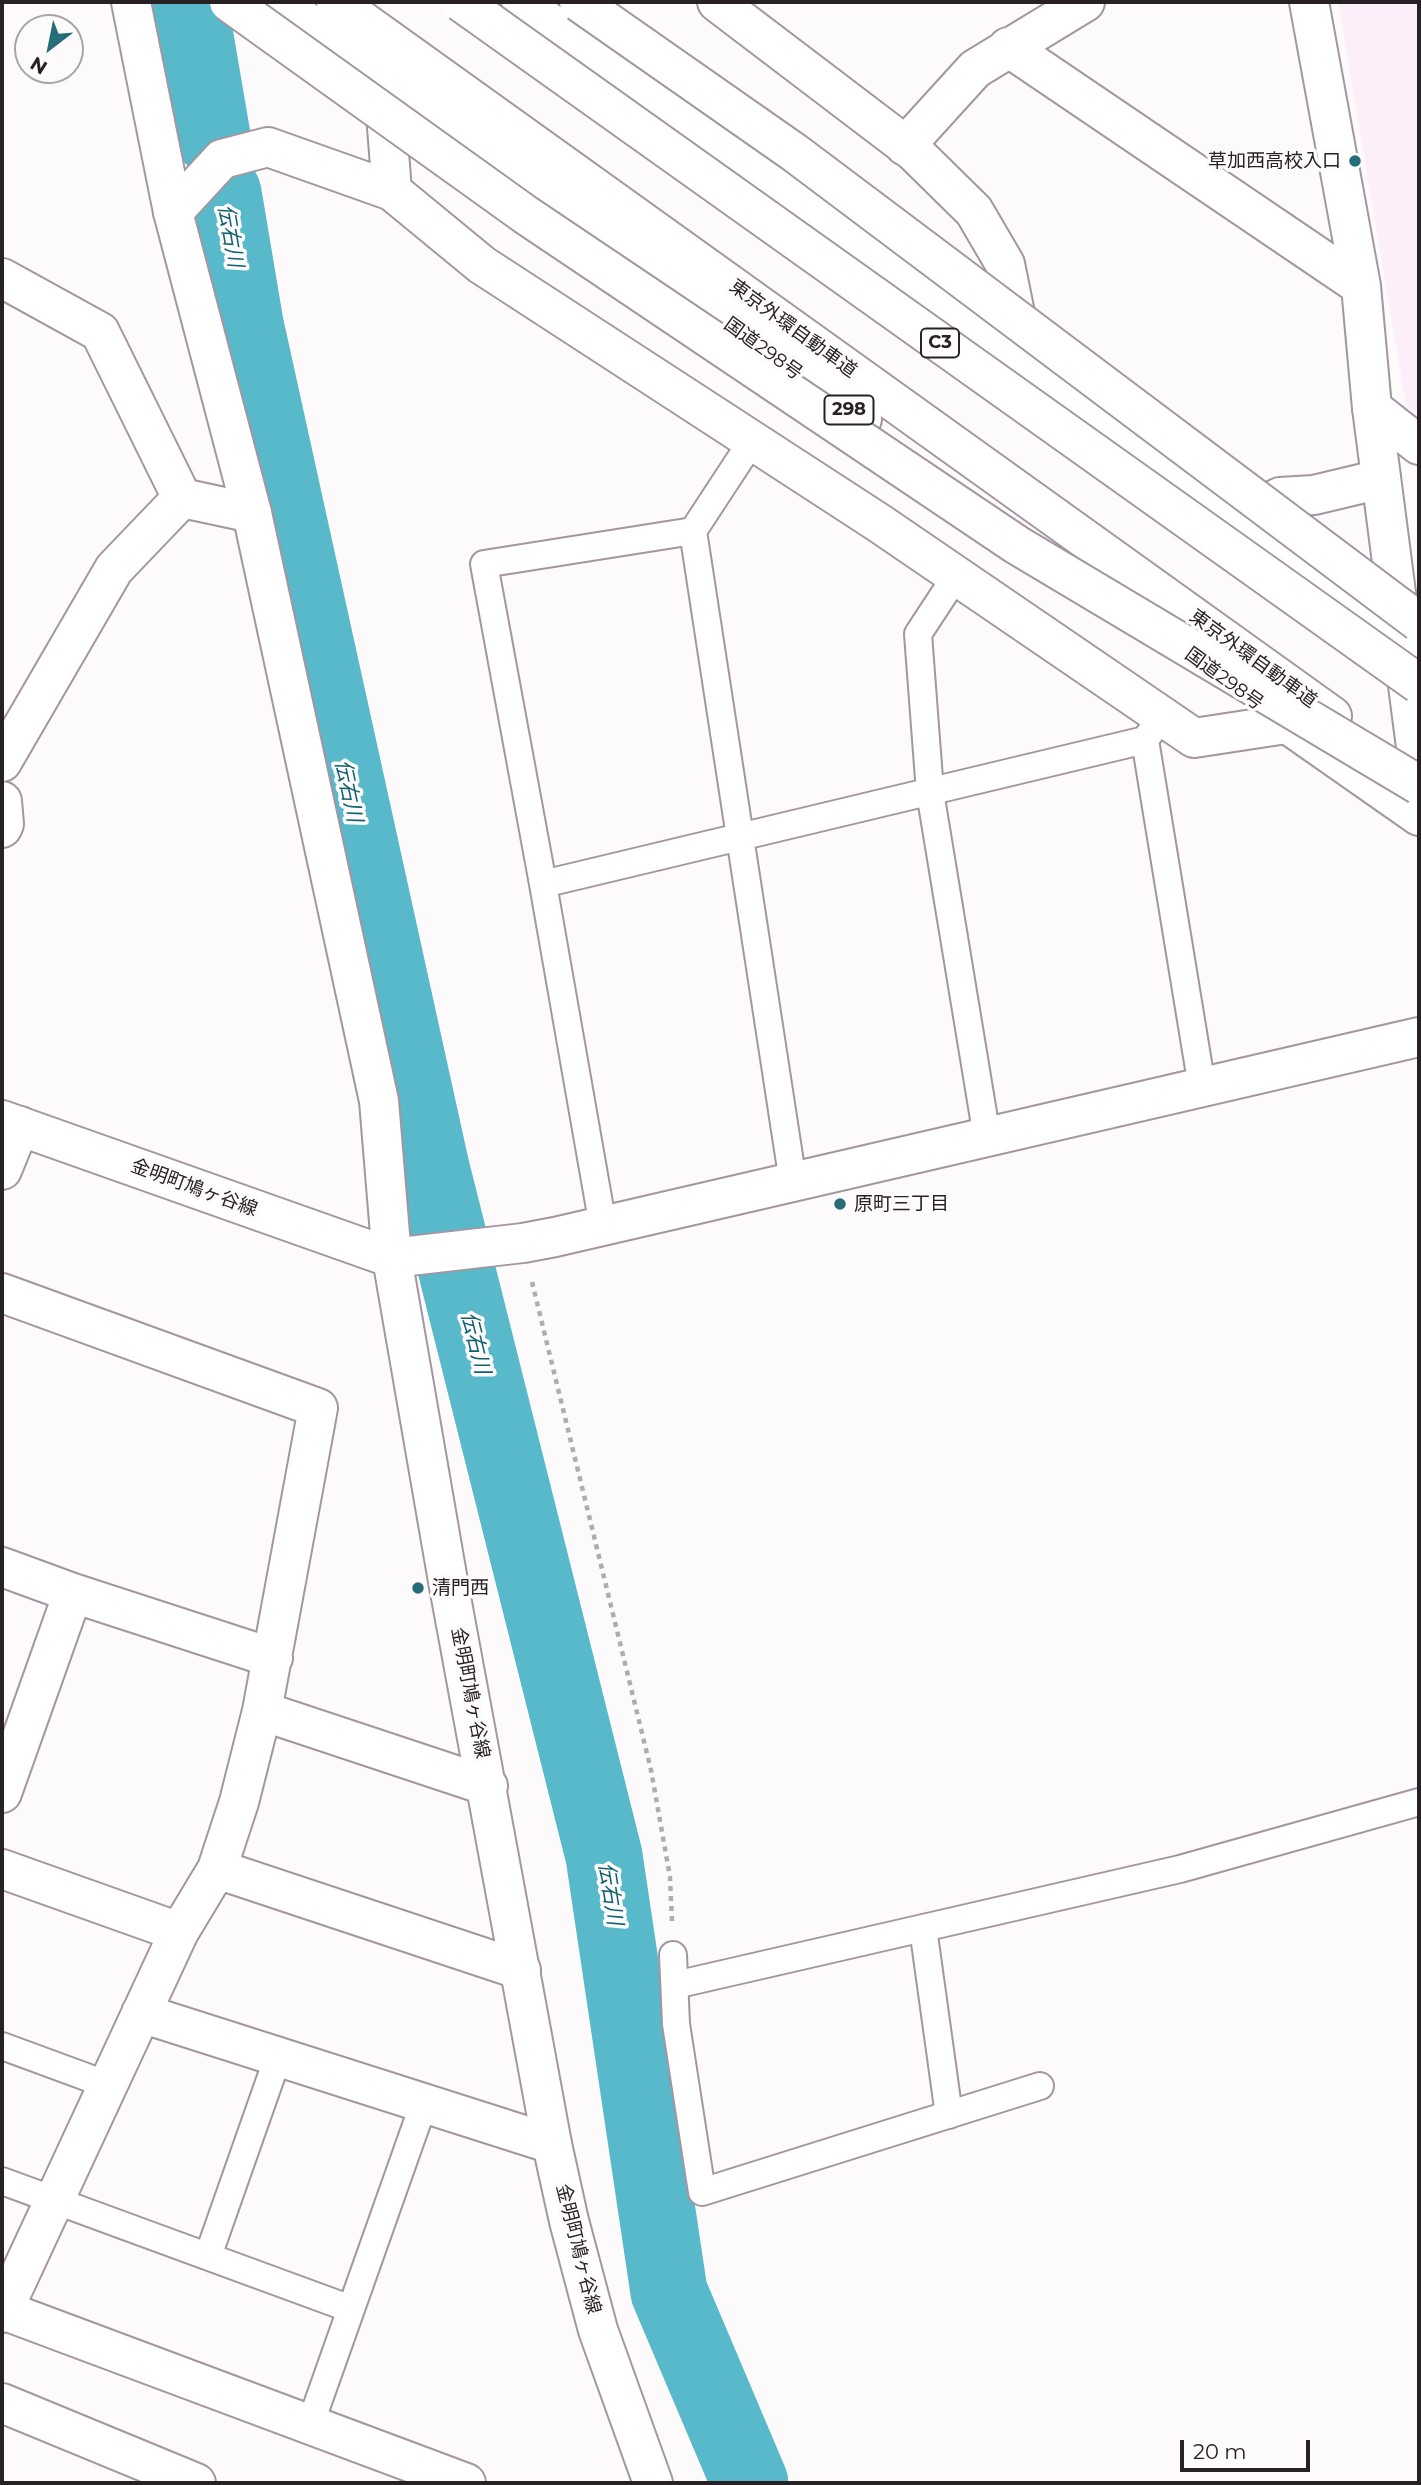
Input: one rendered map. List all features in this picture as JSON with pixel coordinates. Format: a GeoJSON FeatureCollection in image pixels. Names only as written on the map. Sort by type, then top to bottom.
{"type":"FeatureCollection","features":[{"type":"Feature","properties":{"kind":"main road"},"geometry":{"type":"LineString","coordinates":[[131,2],[173,212],[252,513],[379,1101],[392,1258],[521,1244],[1419,1037]]}},
{"type":"Feature","properties":{"kind":"main road"},"geometry":{"type":"LineString","coordinates":[[229,2],[526,215],[1017,545],[1419,785]]}},
{"type":"Feature","properties":{"kind":"main road","name":"国道298号"},"geometry":{"type":"LineString","coordinates":[[279,2],[1286,724],[1419,816]]}},
{"type":"Feature","properties":{"kind":"main road","name":"東京外環自動車道"},"geometry":{"type":"LineString","coordinates":[[336,2],[1419,779]]}},
{"type":"Feature","properties":{"kind":"main road","name":"C3"},"geometry":{"type":"LineString","coordinates":[[461,2],[1419,684]]}},
{"type":"Feature","properties":{"kind":"main road"},"geometry":{"type":"LineString","coordinates":[[521,2],[1238,518],[1414,636]]}},
{"type":"Feature","properties":{"kind":"main road"},"geometry":{"type":"LineString","coordinates":[[579,2],[795,153],[1414,636]]}},
{"type":"Feature","properties":{"kind":"main road"},"geometry":{"type":"LineString","coordinates":[[717,2],[905,146],[974,211],[1005,264],[1026,367]]}},
{"type":"Feature","properties":{"kind":"main road"},"geometry":{"type":"LineString","coordinates":[[905,146],[975,69],[1085,2]]}},
{"type":"Feature","properties":{"kind":"main road"},"geometry":{"type":"LineString","coordinates":[[1309,2],[1361,286],[1381,479],[1414,636],[1419,770]]}},
{"type":"Feature","properties":{"kind":"main road"},"geometry":{"type":"LineString","coordinates":[[1008,47],[1361,286]]}},
{"type":"Feature","properties":{"kind":"main road"},"geometry":{"type":"LineString","coordinates":[[383,76],[392,191]]}},
{"type":"Feature","properties":{"kind":"main road"},"geometry":{"type":"LineString","coordinates":[[173,212],[222,159],[268,147],[392,191],[482,265],[956,576],[1153,728],[1194,738],[1286,724]]}},
{"type":"Feature","properties":{"kind":"main road"},"geometry":{"type":"LineString","coordinates":[[2,278],[100,332],[182,498]]}},
{"type":"Feature","properties":{"kind":"main road"},"geometry":{"type":"LineString","coordinates":[[1372,408],[1419,446]]}},
{"type":"Feature","properties":{"kind":"main road"},"geometry":{"type":"LineString","coordinates":[[1238,518],[1280,497],[1314,495],[1381,479]]}},
{"type":"Feature","properties":{"kind":"main road"},"geometry":{"type":"LineString","coordinates":[[182,498],[252,513]]}},
{"type":"Feature","properties":{"kind":"main road"},"geometry":{"type":"LineString","coordinates":[[2,762],[114,569],[182,498]]}},
{"type":"Feature","properties":{"kind":"main road"},"geometry":{"type":"LineString","coordinates":[[2,801],[2,828]]}},
{"type":"Feature","properties":{"kind":"main road"},"geometry":{"type":"LineString","coordinates":[[2,1170],[11,1123]]}},
{"type":"Feature","properties":{"kind":"main road","name":"金明町鳩ヶ谷線"},"geometry":{"type":"LineString","coordinates":[[11,1123],[392,1258],[448,1581],[552,2144],[598,2330],[653,2483]]}},
{"type":"Feature","properties":{"kind":"main road"},"geometry":{"type":"LineString","coordinates":[[2,1293],[318,1408],[262,1711],[239,1801],[217,1870],[179,1932],[2,2312],[466,2483]]}},
{"type":"Feature","properties":{"kind":"main road"},"geometry":{"type":"LineString","coordinates":[[2,1567],[273,1658]]}},
{"type":"Feature","properties":{"kind":"main road"},"geometry":{"type":"LineString","coordinates":[[2,1794],[73,1593]]}},
{"type":"Feature","properties":{"kind":"main road"},"geometry":{"type":"LineString","coordinates":[[262,1711],[488,1786]]}},
{"type":"Feature","properties":{"kind":"main road"},"geometry":{"type":"LineString","coordinates":[[2,1869],[179,1932]]}},
{"type":"Feature","properties":{"kind":"main road"},"geometry":{"type":"LineString","coordinates":[[217,1870],[521,1970]]}},
{"type":"Feature","properties":{"kind":"main road"},"geometry":{"type":"LineString","coordinates":[[142,2013],[552,2144]]}},
{"type":"Feature","properties":{"kind":"main road"},"geometry":{"type":"LineString","coordinates":[[2,2403],[196,2483]]}},
{"type":"Feature","properties":{"kind":"lane"},"geometry":{"type":"LineString","coordinates":[[752,442],[693,531],[793,1182]]}},
{"type":"Feature","properties":{"kind":"lane"},"geometry":{"type":"LineString","coordinates":[[603,1226],[484,564],[693,531]]}},
{"type":"Feature","properties":{"kind":"lane"},"geometry":{"type":"LineString","coordinates":[[956,576],[918,634],[930,792],[987,1137]]}},
{"type":"Feature","properties":{"kind":"lane"},"geometry":{"type":"LineString","coordinates":[[543,884],[930,792],[1153,728],[1202,1087]]}},
{"type":"Feature","properties":{"kind":"lane"},"geometry":{"type":"LineString","coordinates":[[674,1985],[1180,1869],[1419,1802]]}},
{"type":"Feature","properties":{"kind":"lane"},"geometry":{"type":"LineString","coordinates":[[923,1928],[948,2115]]}},
{"type":"Feature","properties":{"kind":"lane"},"geometry":{"type":"LineString","coordinates":[[673,1955],[676,2024],[702,2192],[1040,2086]]}},
{"type":"Feature","properties":{"kind":"lane"},"geometry":{"type":"LineString","coordinates":[[2,2046],[108,2085]]}},
{"type":"Feature","properties":{"kind":"lane"},"geometry":{"type":"LineString","coordinates":[[208,2256],[278,2057]]}},
{"type":"Feature","properties":{"kind":"lane"},"geometry":{"type":"LineString","coordinates":[[310,2425],[424,2103]]}},
{"type":"Feature","properties":{"kind":"lane"},"geometry":{"type":"LineString","coordinates":[[2,2181],[351,2309]]}},
{"type":"Feature","properties":{"kind":"path"},"geometry":{"type":"LineString","coordinates":[[521,1244],[651,1770],[670,1877],[673,1955]]}},
{"type":"Feature","properties":{"kind":"shaded area"},"geometry":{"type":"Polygon","coordinates":[[[1338,2],[1419,2],[1419,415],[1406,404],[1338,2]]]}},
{"type":"Feature","properties":{"kind":"waterway","name":"伝右川"},"geometry":{"type":"LineString","coordinates":[[189,2],[212,136]]}},
{"type":"Feature","properties":{"kind":"waterway","name":"伝右川"},"geometry":{"type":"LineString","coordinates":[[223,193],[245,324],[431,1168],[604,1856],[669,2292],[750,2483]]}},
{"type":"Feature","properties":{"kind":"place","name":"草加西高校入口"},"geometry":{"type":"Point","coordinates":[1355,161]}},
{"type":"Feature","properties":{"kind":"place","name":"原町三丁目"},"geometry":{"type":"Point","coordinates":[840,1204]}},
{"type":"Feature","properties":{"kind":"place","name":"清門西"},"geometry":{"type":"Point","coordinates":[418,1588]}}]}
